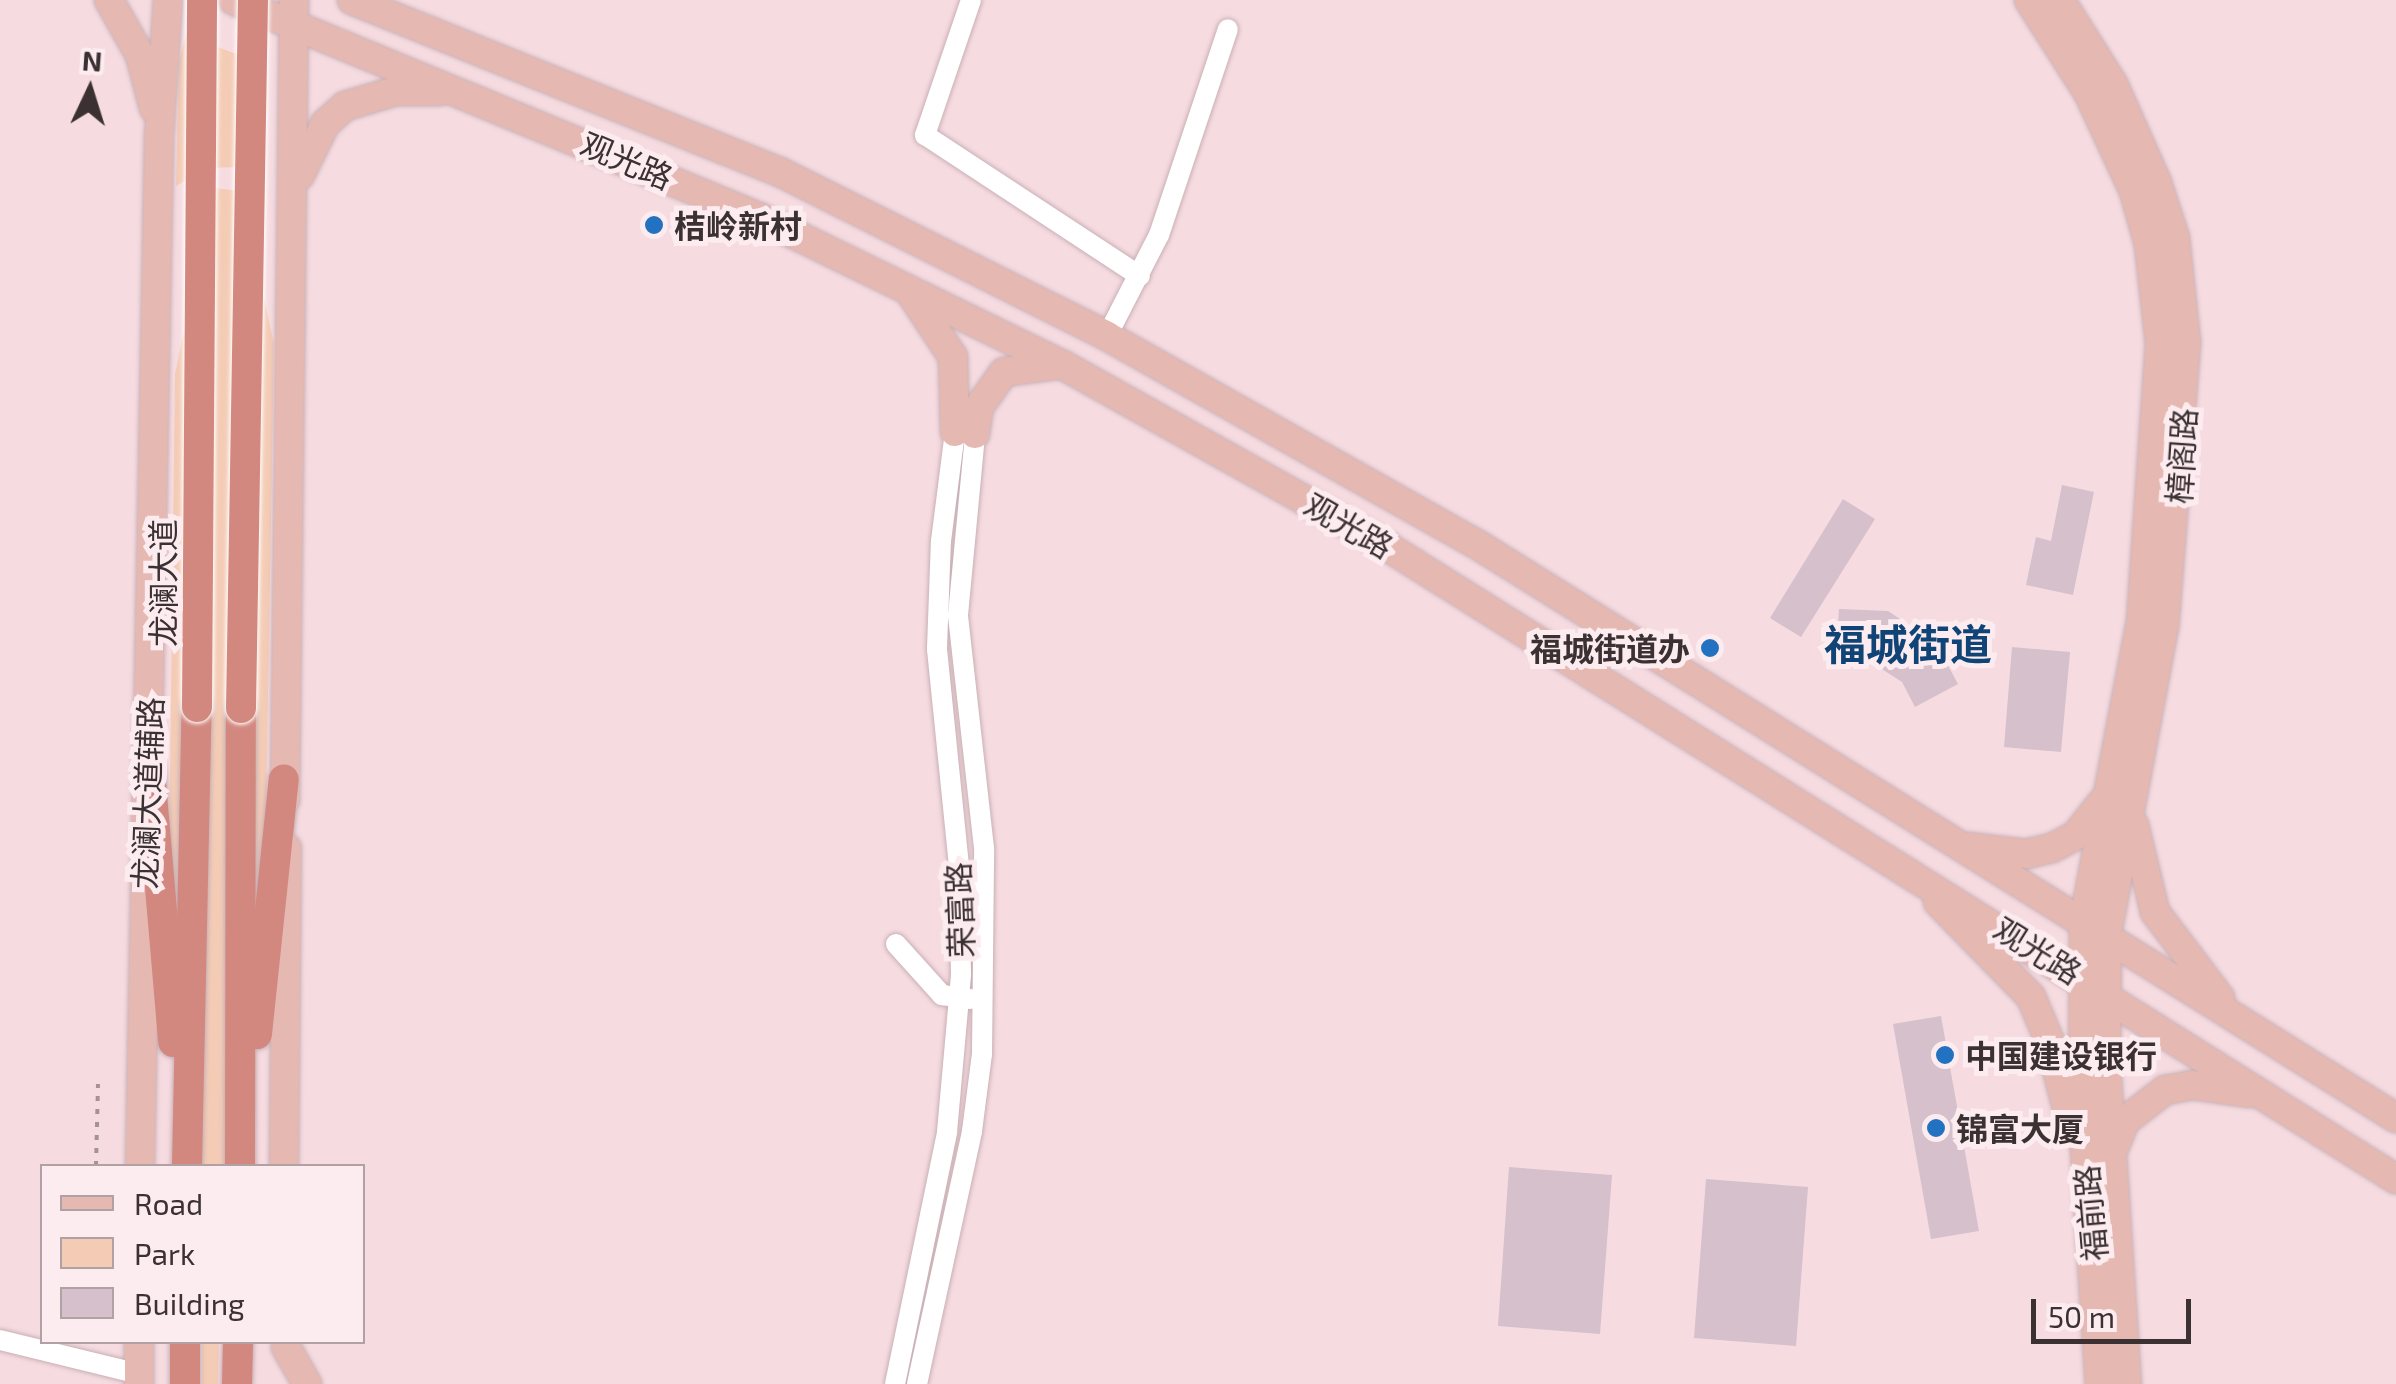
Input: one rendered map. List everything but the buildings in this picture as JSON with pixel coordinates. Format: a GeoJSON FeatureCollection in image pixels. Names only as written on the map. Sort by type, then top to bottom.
{"type":"FeatureCollection","features":[{"type":"Feature","properties":{"kind":"highway","name":"龙澜大道"},"geometry":{"type":"LineString","coordinates":[[185,1164],[197,707],[202,0]]}},
{"type":"Feature","properties":{"kind":"highway"},"geometry":{"type":"LineString","coordinates":[[242,1164],[240,708],[253,0]]}},
{"type":"Feature","properties":{"kind":"highway"},"geometry":{"type":"LineString","coordinates":[[150,771],[185,1164]]}},
{"type":"Feature","properties":{"kind":"highway"},"geometry":{"type":"LineString","coordinates":[[242,1164],[284,779]]}},
{"type":"Feature","properties":{"kind":"highway"},"geometry":{"type":"LineString","coordinates":[[184,1384],[185,1344]]}},
{"type":"Feature","properties":{"kind":"highway"},"geometry":{"type":"LineString","coordinates":[[237,1384],[238,1344]]}},
{"type":"Feature","properties":{"kind":"main road"},"geometry":{"type":"LineString","coordinates":[[109,0],[148,76],[158,138]]}},
{"type":"Feature","properties":{"kind":"main road","name":"龙澜大道辅路"},"geometry":{"type":"LineString","coordinates":[[140,1164],[142,863],[150,771],[158,138],[168,0]]}},
{"type":"Feature","properties":{"kind":"main road","name":"观光路"},"geometry":{"type":"LineString","coordinates":[[233,0],[294,12],[468,94],[901,282],[1063,365],[1388,548],[2082,978],[2396,1179]]}},
{"type":"Feature","properties":{"kind":"main road","name":"观光路"},"geometry":{"type":"LineString","coordinates":[[352,0],[780,172],[1107,336],[1475,542],[2396,1118]]}},
{"type":"Feature","properties":{"kind":"main road","name":"樟阁路"},"geometry":{"type":"LineString","coordinates":[[2030,0],[2116,148],[2148,244],[2156,294],[2161,394],[2152,521],[2120,793]]}},
{"type":"Feature","properties":{"kind":"main road","name":"樟阁路"},"geometry":{"type":"LineString","coordinates":[[2060,0],[2138,133],[2175,238],[2182,292],[2186,396],[2176,525],[2096,928]]}},
{"type":"Feature","properties":{"kind":"main road"},"geometry":{"type":"LineString","coordinates":[[284,1164],[284,779],[294,12]]}},
{"type":"Feature","properties":{"kind":"main road"},"geometry":{"type":"LineString","coordinates":[[293,200],[308,149],[346,106],[396,91],[468,94]]}},
{"type":"Feature","properties":{"kind":"main road"},"geometry":{"type":"LineString","coordinates":[[901,282],[934,319],[953,357],[965,433]]}},
{"type":"Feature","properties":{"kind":"main road"},"geometry":{"type":"LineString","coordinates":[[965,433],[1004,372],[1034,364],[1063,365]]}},
{"type":"Feature","properties":{"kind":"main road"},"geometry":{"type":"LineString","coordinates":[[1953,844],[2026,854],[2052,848],[2120,793],[2156,912],[2230,1011]]}},
{"type":"Feature","properties":{"kind":"main road"},"geometry":{"type":"LineString","coordinates":[[1893,860],[2000,959],[2031,997],[2050,1042],[2088,1190]]}},
{"type":"Feature","properties":{"kind":"main road","name":"福前路"},"geometry":{"type":"LineString","coordinates":[[2096,928],[2082,978],[2088,1190],[2100,1384]]}},
{"type":"Feature","properties":{"kind":"main road","name":"福前路"},"geometry":{"type":"LineString","coordinates":[[2096,928],[2108,995],[2112,1159],[2127,1384]]}},
{"type":"Feature","properties":{"kind":"main road"},"geometry":{"type":"LineString","coordinates":[[2112,1159],[2125,1120],[2151,1096],[2192,1085],[2264,1097]]}},
{"type":"Feature","properties":{"kind":"main road"},"geometry":{"type":"LineString","coordinates":[[139,1344],[139,1379]]}},
{"type":"Feature","properties":{"kind":"main road"},"geometry":{"type":"LineString","coordinates":[[285,1384],[286,1344]]}},
{"type":"Feature","properties":{"kind":"main road"},"geometry":{"type":"LineString","coordinates":[[286,1344],[307,1384]]}},
{"type":"Feature","properties":{"kind":"street"},"geometry":{"type":"LineString","coordinates":[[971,0],[925,136],[1140,276]]}},
{"type":"Feature","properties":{"kind":"street"},"geometry":{"type":"LineString","coordinates":[[1107,336],[1140,276],[1228,29]]}},
{"type":"Feature","properties":{"kind":"street","name":"荣富路"},"geometry":{"type":"LineString","coordinates":[[895,1384],[947,1132],[960,999],[959,866],[937,648],[940,541],[965,433]]}},
{"type":"Feature","properties":{"kind":"street","name":"荣富路"},"geometry":{"type":"LineString","coordinates":[[916,1384],[972,1130],[985,1000],[984,848],[958,616],[965,433]]}},
{"type":"Feature","properties":{"kind":"street"},"geometry":{"type":"LineString","coordinates":[[896,944],[942,995],[985,1000]]}},
{"type":"Feature","properties":{"kind":"street"},"geometry":{"type":"LineString","coordinates":[[0,1340],[139,1379]]}},
{"type":"Feature","properties":{"kind":"path"},"geometry":{"type":"LineString","coordinates":[[96,1164],[98,1084]]}},
{"type":"Feature","properties":{"kind":"green space"},"geometry":{"type":"Polygon","coordinates":[[[186,35],[265,65],[242,167],[206,168],[176,186],[179,61],[186,35]]]}},
{"type":"Feature","properties":{"kind":"green space"},"geometry":{"type":"Polygon","coordinates":[[[214,188],[240,191],[274,344],[266,813],[227,1164],[200,1164],[169,858],[175,374],[214,188]]]}},
{"type":"Feature","properties":{"kind":"green space"},"geometry":{"type":"Polygon","coordinates":[[[202,1344],[219,1344],[218,1384],[202,1384],[202,1344]]]}},
{"type":"Feature","properties":{"kind":"place","name":"桔岭新村"},"geometry":{"type":"Point","coordinates":[654,225]}},
{"type":"Feature","properties":{"kind":"place","name":"福城街道办"},"geometry":{"type":"Point","coordinates":[1710,648]}},
{"type":"Feature","properties":{"kind":"place","name":"中国建设银行"},"geometry":{"type":"Point","coordinates":[1945,1055]}},
{"type":"Feature","properties":{"kind":"place","name":"锦富大厦"},"geometry":{"type":"Point","coordinates":[1936,1128]}},
{"type":"Feature","properties":{"kind":"district","name":"福城街道"},"geometry":{"type":"Point","coordinates":[1908,643]}}]}
